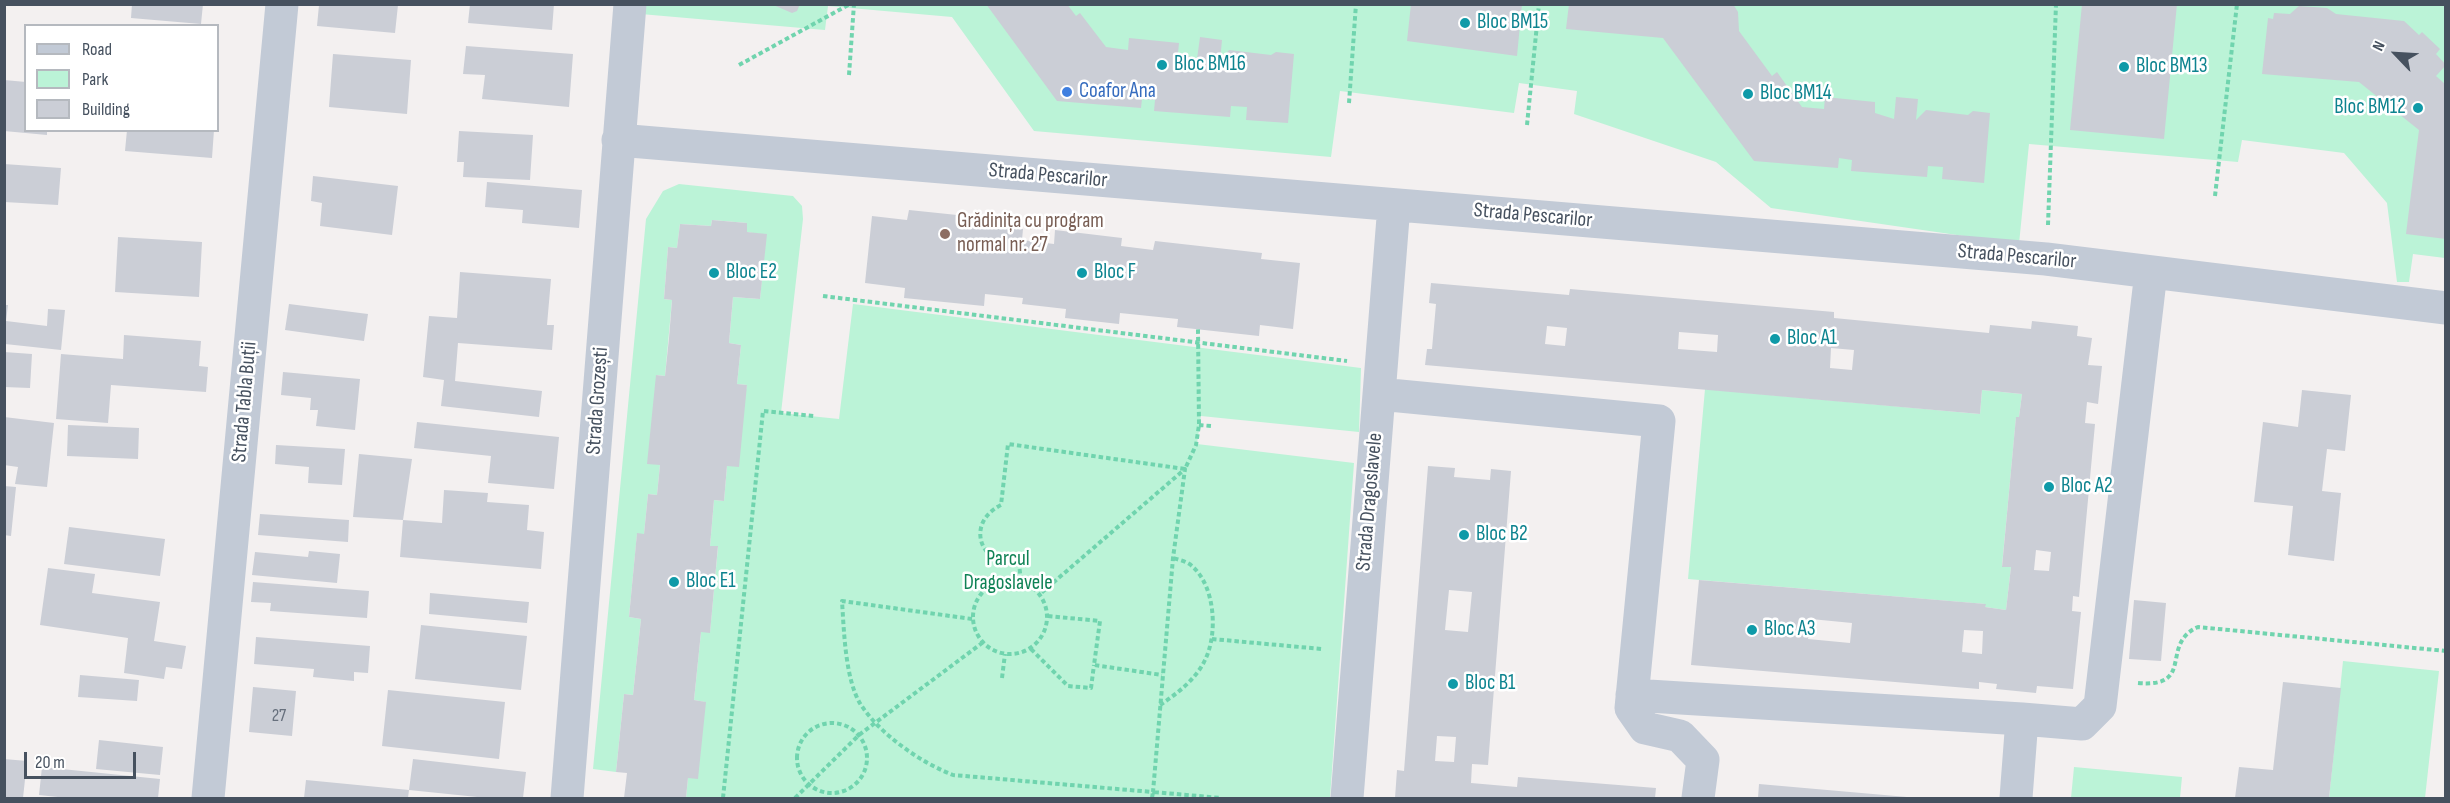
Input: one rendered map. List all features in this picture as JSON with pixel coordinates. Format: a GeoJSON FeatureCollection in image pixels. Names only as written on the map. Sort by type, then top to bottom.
{"type":"FeatureCollection","features":[{"type":"Feature","properties":{"kind":"street","name":"Strada Tabla Buții"},"geometry":{"type":"LineString","coordinates":[[208,798],[282,4]]}},
{"type":"Feature","properties":{"kind":"street","name":"Strada Grozești"},"geometry":{"type":"LineString","coordinates":[[567,798],[630,4]]}},
{"type":"Feature","properties":{"kind":"street","name":"Strada Pescarilor"},"geometry":{"type":"LineString","coordinates":[[618,140],[2046,259],[2445,308]]}},
{"type":"Feature","properties":{"kind":"street","name":"Strada Dragoslavele"},"geometry":{"type":"LineString","coordinates":[[1347,798],[1394,205]]}},
{"type":"Feature","properties":{"kind":"street"},"geometry":{"type":"LineString","coordinates":[[1632,695],[2082,724],[2100,706],[2151,272]]}},
{"type":"Feature","properties":{"kind":"street"},"geometry":{"type":"LineString","coordinates":[[1380,380],[1659,421],[1631,708],[1645,728],[1680,736],[1703,760],[1698,798]]}},
{"type":"Feature","properties":{"kind":"street"},"geometry":{"type":"LineString","coordinates":[[2016,798],[2022,719]]}},
{"type":"Feature","properties":{"kind":"path"},"geometry":{"type":"LineString","coordinates":[[738,65],[852,4]]}},
{"type":"Feature","properties":{"kind":"path"},"geometry":{"type":"LineString","coordinates":[[849,75],[852,4]]}},
{"type":"Feature","properties":{"kind":"path"},"geometry":{"type":"LineString","coordinates":[[1349,103],[1356,4]]}},
{"type":"Feature","properties":{"kind":"path"},"geometry":{"type":"LineString","coordinates":[[1527,125],[1539,4]]}},
{"type":"Feature","properties":{"kind":"path"},"geometry":{"type":"LineString","coordinates":[[2046,259],[2056,4]]}},
{"type":"Feature","properties":{"kind":"path"},"geometry":{"type":"LineString","coordinates":[[2215,196],[2237,4]]}},
{"type":"Feature","properties":{"kind":"path"},"geometry":{"type":"LineString","coordinates":[[823,296],[1198,342],[1380,380]]}},
{"type":"Feature","properties":{"kind":"path"},"geometry":{"type":"LineString","coordinates":[[1152,798],[1173,558],[1185,469],[1196,445],[1199,425],[1198,329]]}},
{"type":"Feature","properties":{"kind":"path"},"geometry":{"type":"LineString","coordinates":[[723,798],[763,411],[814,416]]}},
{"type":"Feature","properties":{"kind":"path"},"geometry":{"type":"LineString","coordinates":[[1199,425],[1210,426]]}},
{"type":"Feature","properties":{"kind":"path"},"geometry":{"type":"LineString","coordinates":[[1021,581],[1019,564],[998,562],[983,547],[980,537],[985,517],[1001,505],[1008,444],[1185,469]]}},
{"type":"Feature","properties":{"kind":"path"},"geometry":{"type":"LineString","coordinates":[[1040,594],[1185,469]]}},
{"type":"Feature","properties":{"kind":"path"},"geometry":{"type":"LineString","coordinates":[[1160,706],[1179,693],[1197,673],[1206,659],[1212,639],[1212,616],[1204,582],[1194,567],[1173,558]]}},
{"type":"Feature","properties":{"kind":"path"},"geometry":{"type":"LineString","coordinates":[[1010,579],[1021,581],[1040,594],[1048,616],[1040,640],[1031,649],[1019,654],[993,651],[982,643],[975,632],[972,619],[979,595],[988,587],[1010,579]]}},
{"type":"Feature","properties":{"kind":"path"},"geometry":{"type":"LineString","coordinates":[[972,619],[842,600],[851,674],[861,704],[875,721],[931,766],[953,775],[1221,798]]}},
{"type":"Feature","properties":{"kind":"path"},"geometry":{"type":"LineString","coordinates":[[1031,649],[1068,686],[1091,688],[1100,621],[1048,616]]}},
{"type":"Feature","properties":{"kind":"path"},"geometry":{"type":"LineString","coordinates":[[2103,680],[2157,685],[2169,678],[2177,659],[2179,643],[2189,631],[2198,627],[2445,651]]}},
{"type":"Feature","properties":{"kind":"path"},"geometry":{"type":"LineString","coordinates":[[1212,639],[1359,652]]}},
{"type":"Feature","properties":{"kind":"path"},"geometry":{"type":"LineString","coordinates":[[795,798],[875,721],[982,643]]}},
{"type":"Feature","properties":{"kind":"path"},"geometry":{"type":"LineString","coordinates":[[1002,678],[1005,654]]}},
{"type":"Feature","properties":{"kind":"path"},"geometry":{"type":"LineString","coordinates":[[1094,665],[1162,675]]}},
{"type":"Feature","properties":{"kind":"path"},"geometry":{"type":"LineString","coordinates":[[828,723],[850,727],[859,735],[868,756],[866,767],[854,786],[832,794],[809,786],[802,777],[796,754],[800,742],[807,733],[828,723]]}},
{"type":"Feature","properties":{"kind":"green space"},"geometry":{"type":"Polygon","coordinates":[[[630,4],[2445,5],[2445,258],[2413,254],[2409,282],[2397,282],[2387,203],[2344,153],[2242,140],[2238,162],[2029,144],[2019,244],[1771,208],[1716,162],[1574,114],[1577,91],[1519,83],[1514,113],[1340,91],[1331,157],[1034,131],[952,17],[828,6],[825,30],[629,13],[630,4]]]}},
{"type":"Feature","properties":{"kind":"green space","name":"Parcul Dragoslavele"},"geometry":{"type":"Polygon","coordinates":[[[679,184],[793,196],[802,206],[803,219],[781,413],[839,419],[853,304],[1361,368],[1359,432],[1201,416],[1197,444],[1354,463],[1330,798],[686,798],[688,778],[705,702],[694,700],[701,632],[710,632],[718,547],[710,546],[714,500],[724,501],[727,466],[747,385],[737,384],[741,345],[729,343],[733,297],[760,299],[766,235],[747,232],[747,223],[712,220],[711,226],[680,224],[677,248],[668,247],[664,299],[672,300],[665,376],[656,375],[660,465],[657,495],[648,494],[644,534],[637,534],[629,617],[641,619],[633,695],[624,694],[616,772],[593,769],[646,219],[663,191],[679,184]]]}},
{"type":"Feature","properties":{"kind":"green space"},"geometry":{"type":"Polygon","coordinates":[[[1705,389],[1980,414],[1982,390],[2022,394],[2019,417],[2016,418],[2002,566],[2011,567],[2006,610],[1985,607],[1985,604],[1688,579],[1705,389]]]}},
{"type":"Feature","properties":{"kind":"green space"},"geometry":{"type":"Polygon","coordinates":[[[2343,661],[2439,671],[2425,798],[2329,798],[2343,661]]]}},
{"type":"Feature","properties":{"kind":"green space"},"geometry":{"type":"Polygon","coordinates":[[[2074,767],[2182,777],[2180,798],[2071,798],[2074,767]]]}},
{"type":"Feature","properties":{"kind":"building"},"geometry":{"type":"Polygon","coordinates":[[[132,4],[203,4],[201,24],[131,18],[132,4]]]}},
{"type":"Feature","properties":{"kind":"building"},"geometry":{"type":"Polygon","coordinates":[[[470,4],[554,4],[552,30],[468,23],[470,4]]]}},
{"type":"Feature","properties":{"kind":"building"},"geometry":{"type":"Polygon","coordinates":[[[771,4],[800,4],[797,11],[792,13],[771,4]]]}},
{"type":"Feature","properties":{"kind":"building","name":"Bloc BM16"},"geometry":{"type":"Polygon","coordinates":[[[986,4],[1067,4],[1076,16],[1080,13],[1106,47],[1128,50],[1129,38],[1179,43],[1178,53],[1197,59],[1200,37],[1222,40],[1220,61],[1229,50],[1271,55],[1276,52],[1294,54],[1288,123],[1246,120],[1247,107],[1231,106],[1230,117],[1154,111],[1155,100],[1142,99],[1141,108],[1057,101],[986,4]]]}},
{"type":"Feature","properties":{"kind":"building","name":"Bloc BM15"},"geometry":{"type":"Polygon","coordinates":[[[1411,4],[1522,4],[1517,56],[1407,41],[1411,4]]]}},
{"type":"Feature","properties":{"kind":"building","name":"Bloc BM14"},"geometry":{"type":"Polygon","coordinates":[[[1569,4],[1733,4],[1738,12],[1739,31],[1772,76],[1777,72],[1802,107],[1824,109],[1825,97],[1875,102],[1875,113],[1894,119],[1896,97],[1918,99],[1916,120],[1926,110],[1968,115],[1973,111],[1990,113],[1984,183],[1942,179],[1943,167],[1928,166],[1927,177],[1851,171],[1852,160],[1839,158],[1838,168],[1754,161],[1663,38],[1566,29],[1569,4]]]}},
{"type":"Feature","properties":{"kind":"building","name":"Bloc BM13"},"geometry":{"type":"Polygon","coordinates":[[[2082,4],[2177,4],[2164,139],[2070,130],[2082,4]]]}},
{"type":"Feature","properties":{"kind":"building"},"geometry":{"type":"Polygon","coordinates":[[[319,5],[398,5],[395,33],[317,26],[319,5]]]}},
{"type":"Feature","properties":{"kind":"building","name":"Bloc BM12"},"geometry":{"type":"Polygon","coordinates":[[[2299,6],[2327,8],[2336,14],[2404,21],[2419,35],[2422,32],[2440,49],[2436,54],[2446,65],[2436,76],[2446,85],[2446,239],[2406,234],[2419,130],[2359,82],[2262,74],[2268,18],[2273,19],[2274,13],[2290,14],[2299,6]]]}},
{"type":"Feature","properties":{"kind":"building"},"geometry":{"type":"Polygon","coordinates":[[[466,46],[573,54],[569,107],[482,99],[485,75],[463,74],[466,46]]]}},
{"type":"Feature","properties":{"kind":"building"},"geometry":{"type":"Polygon","coordinates":[[[333,54],[411,60],[407,114],[329,107],[333,54]]]}},
{"type":"Feature","properties":{"kind":"building"},"geometry":{"type":"Polygon","coordinates":[[[4,80],[24,82],[24,132],[47,132],[47,135],[4,131],[4,80]]]}},
{"type":"Feature","properties":{"kind":"building"},"geometry":{"type":"Polygon","coordinates":[[[459,131],[533,135],[530,180],[463,177],[464,162],[457,162],[459,131]]]}},
{"type":"Feature","properties":{"kind":"building"},"geometry":{"type":"Polygon","coordinates":[[[127,132],[214,132],[212,158],[125,151],[127,132]]]}},
{"type":"Feature","properties":{"kind":"building"},"geometry":{"type":"Polygon","coordinates":[[[4,164],[61,168],[58,205],[4,202],[4,164]]]}},
{"type":"Feature","properties":{"kind":"building"},"geometry":{"type":"Polygon","coordinates":[[[313,176],[398,186],[392,235],[320,226],[322,203],[311,201],[313,176]]]}},
{"type":"Feature","properties":{"kind":"building"},"geometry":{"type":"Polygon","coordinates":[[[487,182],[582,190],[579,228],[522,223],[523,210],[485,207],[487,182]]]}},
{"type":"Feature","properties":{"kind":"building","name":"Bloc F"},"geometry":{"type":"Polygon","coordinates":[[[909,210],[986,218],[985,225],[1023,229],[1022,240],[1054,244],[1055,230],[1122,238],[1121,246],[1153,250],[1155,241],[1262,253],[1261,259],[1300,263],[1293,329],[1260,325],[1259,336],[1177,327],[1178,319],[1120,313],[1119,324],[1065,318],[1066,309],[1022,304],[1023,298],[985,294],[984,306],[904,298],[905,288],[865,283],[872,216],[907,220],[909,210]]]}},
{"type":"Feature","properties":{"kind":"building","name":"Bloc E1"},"geometry":{"type":"Polygon","coordinates":[[[712,220],[747,223],[747,232],[767,234],[760,299],[733,297],[729,343],[741,345],[737,384],[747,385],[739,467],[727,466],[724,501],[714,500],[710,546],[718,546],[710,633],[701,632],[694,700],[706,702],[698,779],[688,778],[686,798],[624,798],[627,773],[616,772],[624,694],[633,695],[641,619],[629,617],[637,533],[644,534],[648,494],[657,495],[660,465],[647,464],[656,375],[665,376],[669,338],[672,300],[664,299],[668,247],[677,248],[680,224],[711,226],[712,220]]]}},
{"type":"Feature","properties":{"kind":"building"},"geometry":{"type":"Polygon","coordinates":[[[118,237],[202,242],[199,297],[115,292],[118,237]]]}},
{"type":"Feature","properties":{"kind":"building"},"geometry":{"type":"Polygon","coordinates":[[[460,272],[551,279],[547,325],[554,325],[552,350],[458,343],[455,381],[542,391],[539,417],[441,406],[444,380],[423,377],[429,316],[457,318],[460,272]]]}},
{"type":"Feature","properties":{"kind":"building"},"geometry":{"type":"Polygon","coordinates":[[[1431,283],[1569,295],[1570,289],[1834,312],[1834,318],[1989,333],[1990,325],[2031,329],[2032,321],[2078,326],[2077,336],[2092,338],[2088,365],[2102,366],[2098,404],[2087,402],[2085,423],[2095,424],[2079,597],[2073,596],[2072,611],[2081,612],[2073,689],[2037,686],[2036,693],[1996,689],[1997,684],[1979,682],[1979,689],[1691,665],[1699,580],[1986,604],[1985,607],[2006,610],[2011,567],[2002,567],[2016,417],[2019,417],[2022,394],[1982,390],[1980,414],[1425,365],[1427,349],[1432,349],[1436,304],[1429,303],[1431,283]],[[1547,326],[1545,344],[1565,346],[1567,328],[1547,326]],[[1679,332],[1678,349],[1717,352],[1718,335],[1679,332]],[[1831,348],[1830,368],[1852,370],[1854,350],[1831,348]],[[2036,550],[2034,570],[2049,571],[2051,552],[2036,550]],[[1811,619],[1808,639],[1850,643],[1852,623],[1811,619]],[[1964,630],[1962,652],[1982,654],[1983,631],[1964,630]]]}},
{"type":"Feature","properties":{"kind":"building"},"geometry":{"type":"Polygon","coordinates":[[[289,304],[368,314],[364,341],[285,330],[289,304]]]}},
{"type":"Feature","properties":{"kind":"building"},"geometry":{"type":"Polygon","coordinates":[[[4,305],[8,305],[6,321],[47,326],[48,309],[65,310],[61,350],[5,344],[4,305]]]}},
{"type":"Feature","properties":{"kind":"building"},"geometry":{"type":"Polygon","coordinates":[[[124,335],[201,341],[199,366],[208,367],[206,392],[111,385],[108,423],[56,419],[61,354],[123,359],[124,335]]]}},
{"type":"Feature","properties":{"kind":"building"},"geometry":{"type":"Polygon","coordinates":[[[4,352],[32,354],[30,388],[4,387],[4,352]]]}},
{"type":"Feature","properties":{"kind":"building"},"geometry":{"type":"Polygon","coordinates":[[[283,372],[360,379],[355,430],[316,426],[318,410],[310,410],[311,398],[281,395],[283,372]]]}},
{"type":"Feature","properties":{"kind":"building"},"geometry":{"type":"Polygon","coordinates":[[[2302,390],[2351,395],[2345,451],[2327,449],[2322,491],[2341,493],[2334,561],[2288,555],[2293,506],[2254,502],[2263,422],[2298,427],[2302,390]]]}},
{"type":"Feature","properties":{"kind":"building"},"geometry":{"type":"Polygon","coordinates":[[[4,417],[54,423],[47,487],[15,484],[18,467],[4,465],[4,417]]]}},
{"type":"Feature","properties":{"kind":"building"},"geometry":{"type":"Polygon","coordinates":[[[417,422],[559,437],[554,489],[488,483],[491,456],[414,448],[417,422]]]}},
{"type":"Feature","properties":{"kind":"building"},"geometry":{"type":"Polygon","coordinates":[[[68,425],[139,428],[138,459],[67,456],[68,425]]]}},
{"type":"Feature","properties":{"kind":"building"},"geometry":{"type":"Polygon","coordinates":[[[276,445],[345,449],[342,485],[308,483],[309,467],[275,464],[276,445]]]}},
{"type":"Feature","properties":{"kind":"building"},"geometry":{"type":"Polygon","coordinates":[[[359,454],[412,459],[403,520],[353,517],[359,454]]]}},
{"type":"Feature","properties":{"kind":"building"},"geometry":{"type":"Polygon","coordinates":[[[1428,466],[1455,468],[1454,477],[1490,480],[1491,469],[1511,471],[1488,765],[1472,764],[1471,783],[1517,787],[1518,777],[1656,788],[1655,798],[1395,798],[1397,770],[1404,771],[1428,466]],[[1449,590],[1445,630],[1468,632],[1472,592],[1449,590]],[[1437,736],[1435,761],[1454,762],[1456,737],[1437,736]]]}},
{"type":"Feature","properties":{"kind":"building"},"geometry":{"type":"Polygon","coordinates":[[[4,486],[16,487],[11,536],[4,535],[4,486]]]}},
{"type":"Feature","properties":{"kind":"building"},"geometry":{"type":"Polygon","coordinates":[[[444,490],[488,493],[487,502],[529,505],[527,530],[544,532],[541,569],[400,557],[403,520],[442,523],[444,490]]]}},
{"type":"Feature","properties":{"kind":"building"},"geometry":{"type":"Polygon","coordinates":[[[260,514],[349,520],[348,542],[258,535],[260,514]]]}},
{"type":"Feature","properties":{"kind":"building"},"geometry":{"type":"Polygon","coordinates":[[[69,527],[165,539],[160,576],[64,564],[69,527]]]}},
{"type":"Feature","properties":{"kind":"building"},"geometry":{"type":"Polygon","coordinates":[[[309,551],[340,554],[337,583],[252,575],[255,552],[308,557],[309,551]]]}},
{"type":"Feature","properties":{"kind":"building"},"geometry":{"type":"Polygon","coordinates":[[[48,568],[95,574],[92,593],[160,602],[154,641],[186,646],[182,669],[166,667],[164,679],[124,673],[128,638],[40,625],[48,568]]]}},
{"type":"Feature","properties":{"kind":"building"},"geometry":{"type":"Polygon","coordinates":[[[253,582],[369,591],[367,618],[270,611],[271,603],[251,602],[253,582]]]}},
{"type":"Feature","properties":{"kind":"building"},"geometry":{"type":"Polygon","coordinates":[[[430,593],[529,602],[527,623],[429,614],[430,593]]]}},
{"type":"Feature","properties":{"kind":"building"},"geometry":{"type":"Polygon","coordinates":[[[2134,600],[2166,603],[2161,661],[2129,659],[2134,600]]]}},
{"type":"Feature","properties":{"kind":"building"},"geometry":{"type":"Polygon","coordinates":[[[421,625],[527,636],[521,690],[415,679],[421,625]]]}},
{"type":"Feature","properties":{"kind":"building"},"geometry":{"type":"Polygon","coordinates":[[[256,637],[370,646],[368,673],[354,672],[354,681],[313,677],[314,669],[254,664],[256,637]]]}},
{"type":"Feature","properties":{"kind":"building"},"geometry":{"type":"Polygon","coordinates":[[[80,675],[139,680],[137,701],[78,697],[80,675]]]}},
{"type":"Feature","properties":{"kind":"building"},"geometry":{"type":"Polygon","coordinates":[[[2283,682],[2341,688],[2329,798],[2235,798],[2239,767],[2273,770],[2283,682]]]}},
{"type":"Feature","properties":{"kind":"building"},"geometry":{"type":"Polygon","coordinates":[[[253,687],[296,691],[292,736],[249,732],[253,687]]]}},
{"type":"Feature","properties":{"kind":"building"},"geometry":{"type":"Polygon","coordinates":[[[388,690],[505,702],[499,759],[382,746],[388,690]]]}},
{"type":"Feature","properties":{"kind":"building"},"geometry":{"type":"Polygon","coordinates":[[[99,740],[163,747],[160,775],[96,769],[99,740]]]}},
{"type":"Feature","properties":{"kind":"building"},"geometry":{"type":"Polygon","coordinates":[[[4,759],[27,761],[23,798],[4,798],[4,759]]]}},
{"type":"Feature","properties":{"kind":"building"},"geometry":{"type":"Polygon","coordinates":[[[413,759],[526,772],[523,798],[487,798],[409,790],[413,759]]]}},
{"type":"Feature","properties":{"kind":"building"},"geometry":{"type":"Polygon","coordinates":[[[42,767],[160,779],[158,798],[67,798],[39,795],[42,767]]]}},
{"type":"Feature","properties":{"kind":"building"},"geometry":{"type":"Polygon","coordinates":[[[306,780],[409,790],[408,798],[304,798],[306,780]]]}},
{"type":"Feature","properties":{"kind":"building"},"geometry":{"type":"Polygon","coordinates":[[[1759,784],[1907,797],[1907,798],[1758,798],[1759,784]]]}},
{"type":"Feature","properties":{"kind":"place","name":"Bloc BM15"},"geometry":{"type":"Point","coordinates":[1465,23]}},
{"type":"Feature","properties":{"kind":"place","name":"Bloc BM16"},"geometry":{"type":"Point","coordinates":[1162,65]}},
{"type":"Feature","properties":{"kind":"place","name":"Bloc BM13"},"geometry":{"type":"Point","coordinates":[2124,67]}},
{"type":"Feature","properties":{"kind":"place","name":"Coafor Ana"},"geometry":{"type":"Point","coordinates":[1067,92]}},
{"type":"Feature","properties":{"kind":"place","name":"Bloc BM14"},"geometry":{"type":"Point","coordinates":[1748,94]}},
{"type":"Feature","properties":{"kind":"place","name":"Bloc BM12"},"geometry":{"type":"Point","coordinates":[2418,108]}},
{"type":"Feature","properties":{"kind":"place","name":"Grădinița cu program normal nr. 27"},"geometry":{"type":"Point","coordinates":[945,234]}},
{"type":"Feature","properties":{"kind":"place","name":"Bloc E2"},"geometry":{"type":"Point","coordinates":[714,273]}},
{"type":"Feature","properties":{"kind":"place","name":"Bloc F"},"geometry":{"type":"Point","coordinates":[1082,273]}},
{"type":"Feature","properties":{"kind":"place","name":"Bloc A1"},"geometry":{"type":"Point","coordinates":[1775,339]}},
{"type":"Feature","properties":{"kind":"place","name":"Bloc A2"},"geometry":{"type":"Point","coordinates":[2049,487]}},
{"type":"Feature","properties":{"kind":"place","name":"Bloc B2"},"geometry":{"type":"Point","coordinates":[1464,535]}},
{"type":"Feature","properties":{"kind":"place","name":"Bloc E1"},"geometry":{"type":"Point","coordinates":[674,582]}},
{"type":"Feature","properties":{"kind":"place","name":"Bloc A3"},"geometry":{"type":"Point","coordinates":[1752,630]}},
{"type":"Feature","properties":{"kind":"place","name":"Bloc B1"},"geometry":{"type":"Point","coordinates":[1453,684]}}]}
